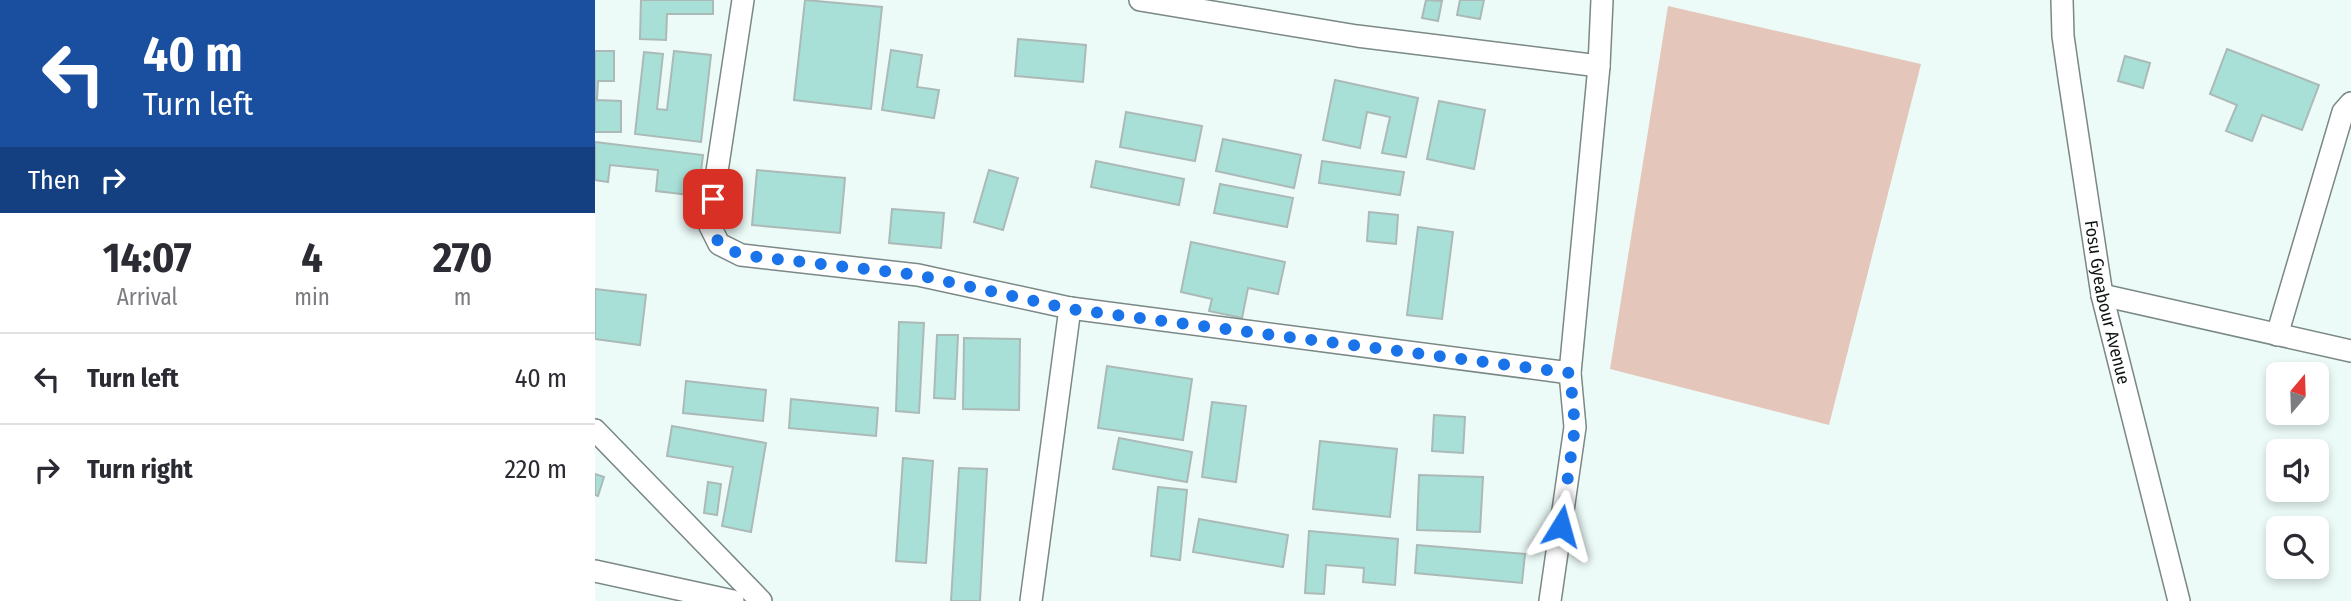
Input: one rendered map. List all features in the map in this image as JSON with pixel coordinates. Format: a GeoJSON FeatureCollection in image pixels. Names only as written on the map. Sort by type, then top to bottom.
{"type":"FeatureCollection","features":[{"type":"Feature","properties":{"kind":"street"},"geometry":{"type":"LineString","coordinates":[[743,0],[709,224],[719,244],[741,255],[918,275],[1070,309],[1570,373]]}},
{"type":"Feature","properties":{"kind":"street"},"geometry":{"type":"LineString","coordinates":[[1140,0],[1357,36],[1599,66]]}},
{"type":"Feature","properties":{"kind":"street"},"geometry":{"type":"LineString","coordinates":[[1550,601],[1575,427],[1570,373],[1599,66],[1602,0]]}},
{"type":"Feature","properties":{"kind":"street","name":"Fosu Gyeabour Avenue"},"geometry":{"type":"LineString","coordinates":[[2062,0],[2069,78],[2102,295],[2179,601]]}},
{"type":"Feature","properties":{"kind":"street"},"geometry":{"type":"LineString","coordinates":[[2277,335],[2343,112],[2351,103]]}},
{"type":"Feature","properties":{"kind":"street"},"geometry":{"type":"LineString","coordinates":[[2102,295],[2351,351]]}},
{"type":"Feature","properties":{"kind":"street"},"geometry":{"type":"LineString","coordinates":[[1031,601],[1070,309]]}},
{"type":"Feature","properties":{"kind":"street"},"geometry":{"type":"LineString","coordinates":[[595,430],[761,601]]}},
{"type":"Feature","properties":{"kind":"street"},"geometry":{"type":"LineString","coordinates":[[595,572],[733,601]]}},
{"type":"Feature","properties":{"kind":"shaded area"},"geometry":{"type":"Polygon","coordinates":[[[1668,6],[1921,64],[1829,425],[1610,369],[1668,6]]]}},
{"type":"Feature","properties":{"kind":"building"},"geometry":{"type":"Polygon","coordinates":[[[641,0],[713,0],[713,14],[667,14],[666,40],[640,39],[641,0]]]}},
{"type":"Feature","properties":{"kind":"building"},"geometry":{"type":"Polygon","coordinates":[[[805,0],[882,7],[871,109],[794,100],[805,0]]]}},
{"type":"Feature","properties":{"kind":"building"},"geometry":{"type":"Polygon","coordinates":[[[1426,0],[1442,1],[1438,21],[1422,18],[1426,0]]]}},
{"type":"Feature","properties":{"kind":"building"},"geometry":{"type":"Polygon","coordinates":[[[1460,0],[1484,0],[1480,19],[1457,15],[1460,0]]]}},
{"type":"Feature","properties":{"kind":"building"},"geometry":{"type":"Polygon","coordinates":[[[1018,39],[1086,45],[1083,82],[1015,76],[1018,39]]]}},
{"type":"Feature","properties":{"kind":"building"},"geometry":{"type":"Polygon","coordinates":[[[2227,49],[2319,85],[2302,130],[2262,115],[2252,141],[2226,131],[2237,105],[2210,94],[2227,49]]]}},
{"type":"Feature","properties":{"kind":"building"},"geometry":{"type":"Polygon","coordinates":[[[891,50],[922,55],[917,87],[939,90],[934,118],[882,110],[891,50]]]}},
{"type":"Feature","properties":{"kind":"building"},"geometry":{"type":"Polygon","coordinates":[[[595,51],[614,51],[614,81],[598,81],[597,100],[621,101],[621,132],[595,132],[595,51]]]}},
{"type":"Feature","properties":{"kind":"building"},"geometry":{"type":"Polygon","coordinates":[[[674,51],[711,55],[701,142],[635,134],[644,52],[663,54],[657,109],[667,110],[674,51]]]}},
{"type":"Feature","properties":{"kind":"building"},"geometry":{"type":"Polygon","coordinates":[[[2125,56],[2150,63],[2143,88],[2118,81],[2125,56]]]}},
{"type":"Feature","properties":{"kind":"building"},"geometry":{"type":"Polygon","coordinates":[[[1335,80],[1418,98],[1406,157],[1382,153],[1390,117],[1367,112],[1360,148],[1323,140],[1335,80]]]}},
{"type":"Feature","properties":{"kind":"building"},"geometry":{"type":"Polygon","coordinates":[[[1439,101],[1485,110],[1474,169],[1427,159],[1439,101]]]}},
{"type":"Feature","properties":{"kind":"building"},"geometry":{"type":"Polygon","coordinates":[[[1126,112],[1202,126],[1195,161],[1120,147],[1126,112]]]}},
{"type":"Feature","properties":{"kind":"building"},"geometry":{"type":"Polygon","coordinates":[[[1223,139],[1301,155],[1294,188],[1216,171],[1223,139]]]}},
{"type":"Feature","properties":{"kind":"building"},"geometry":{"type":"Polygon","coordinates":[[[595,142],[703,155],[698,196],[656,191],[658,170],[610,165],[608,182],[595,180],[595,142]]]}},
{"type":"Feature","properties":{"kind":"building"},"geometry":{"type":"Polygon","coordinates":[[[1096,161],[1184,179],[1179,205],[1091,187],[1096,161]]]}},
{"type":"Feature","properties":{"kind":"building"},"geometry":{"type":"Polygon","coordinates":[[[1322,161],[1404,172],[1400,195],[1319,183],[1322,161]]]}},
{"type":"Feature","properties":{"kind":"building"},"geometry":{"type":"Polygon","coordinates":[[[757,170],[845,178],[840,233],[752,225],[757,170]]]}},
{"type":"Feature","properties":{"kind":"building"},"geometry":{"type":"Polygon","coordinates":[[[989,170],[1018,178],[1003,230],[974,222],[989,170]]]}},
{"type":"Feature","properties":{"kind":"building"},"geometry":{"type":"Polygon","coordinates":[[[1220,184],[1293,198],[1287,227],[1214,213],[1220,184]]]}},
{"type":"Feature","properties":{"kind":"building"},"geometry":{"type":"Polygon","coordinates":[[[892,209],[944,213],[941,248],[889,243],[892,209]]]}},
{"type":"Feature","properties":{"kind":"building"},"geometry":{"type":"Polygon","coordinates":[[[1369,212],[1398,215],[1396,244],[1367,241],[1369,212]]]}},
{"type":"Feature","properties":{"kind":"building"},"geometry":{"type":"Polygon","coordinates":[[[1418,227],[1453,232],[1442,319],[1407,315],[1418,227]]]}},
{"type":"Feature","properties":{"kind":"building"},"geometry":{"type":"Polygon","coordinates":[[[1191,242],[1285,262],[1278,294],[1248,288],[1242,318],[1209,311],[1212,299],[1181,292],[1191,242]]]}},
{"type":"Feature","properties":{"kind":"building"},"geometry":{"type":"Polygon","coordinates":[[[595,289],[646,295],[640,345],[595,339],[595,289]]]}},
{"type":"Feature","properties":{"kind":"building"},"geometry":{"type":"Polygon","coordinates":[[[899,322],[924,323],[919,413],[896,411],[899,322]]]}},
{"type":"Feature","properties":{"kind":"building"},"geometry":{"type":"Polygon","coordinates":[[[937,335],[958,335],[955,399],[934,398],[937,335]]]}},
{"type":"Feature","properties":{"kind":"building"},"geometry":{"type":"Polygon","coordinates":[[[964,338],[1020,339],[1019,410],[963,409],[964,338]]]}},
{"type":"Feature","properties":{"kind":"building"},"geometry":{"type":"Polygon","coordinates":[[[1107,366],[1192,379],[1183,440],[1098,428],[1107,366]]]}},
{"type":"Feature","properties":{"kind":"building"},"geometry":{"type":"Polygon","coordinates":[[[686,381],[766,390],[763,421],[683,413],[686,381]]]}},
{"type":"Feature","properties":{"kind":"building"},"geometry":{"type":"Polygon","coordinates":[[[791,399],[878,408],[876,436],[789,428],[791,399]]]}},
{"type":"Feature","properties":{"kind":"building"},"geometry":{"type":"Polygon","coordinates":[[[1212,402],[1246,406],[1236,482],[1202,477],[1212,402]]]}},
{"type":"Feature","properties":{"kind":"building"},"geometry":{"type":"Polygon","coordinates":[[[1434,415],[1465,417],[1463,453],[1432,451],[1434,415]]]}},
{"type":"Feature","properties":{"kind":"building"},"geometry":{"type":"Polygon","coordinates":[[[672,426],[766,443],[751,532],[722,526],[733,467],[667,456],[672,426]]]}},
{"type":"Feature","properties":{"kind":"building"},"geometry":{"type":"Polygon","coordinates":[[[1119,438],[1192,452],[1187,482],[1113,469],[1119,438]]]}},
{"type":"Feature","properties":{"kind":"building"},"geometry":{"type":"Polygon","coordinates":[[[1320,441],[1397,449],[1390,517],[1313,509],[1320,441]]]}},
{"type":"Feature","properties":{"kind":"building"},"geometry":{"type":"Polygon","coordinates":[[[903,458],[933,461],[926,563],[896,561],[903,458]]]}},
{"type":"Feature","properties":{"kind":"building"},"geometry":{"type":"Polygon","coordinates":[[[959,468],[987,469],[980,601],[951,601],[959,468]]]}},
{"type":"Feature","properties":{"kind":"building"},"geometry":{"type":"Polygon","coordinates":[[[595,474],[604,477],[598,496],[595,495],[595,474]]]}},
{"type":"Feature","properties":{"kind":"building"},"geometry":{"type":"Polygon","coordinates":[[[1419,475],[1483,477],[1480,532],[1417,530],[1419,475]]]}},
{"type":"Feature","properties":{"kind":"building"},"geometry":{"type":"Polygon","coordinates":[[[708,482],[721,484],[717,515],[704,513],[708,482]]]}},
{"type":"Feature","properties":{"kind":"building"},"geometry":{"type":"Polygon","coordinates":[[[1158,487],[1187,490],[1180,560],[1151,556],[1158,487]]]}},
{"type":"Feature","properties":{"kind":"building"},"geometry":{"type":"Polygon","coordinates":[[[1199,519],[1288,535],[1283,567],[1193,552],[1199,519]]]}},
{"type":"Feature","properties":{"kind":"building"},"geometry":{"type":"Polygon","coordinates":[[[1309,531],[1398,539],[1395,585],[1363,582],[1364,568],[1326,565],[1324,594],[1305,593],[1309,531]]]}},
{"type":"Feature","properties":{"kind":"building"},"geometry":{"type":"Polygon","coordinates":[[[1417,545],[1525,554],[1522,583],[1415,573],[1417,545]]]}},
{"type":"Feature","properties":{"kind":"route"},"geometry":{"type":"LineString","coordinates":[[713,199],[709,224],[719,244],[741,255],[918,275],[1070,309],[1570,373],[1575,427],[1561,526]]}}]}
